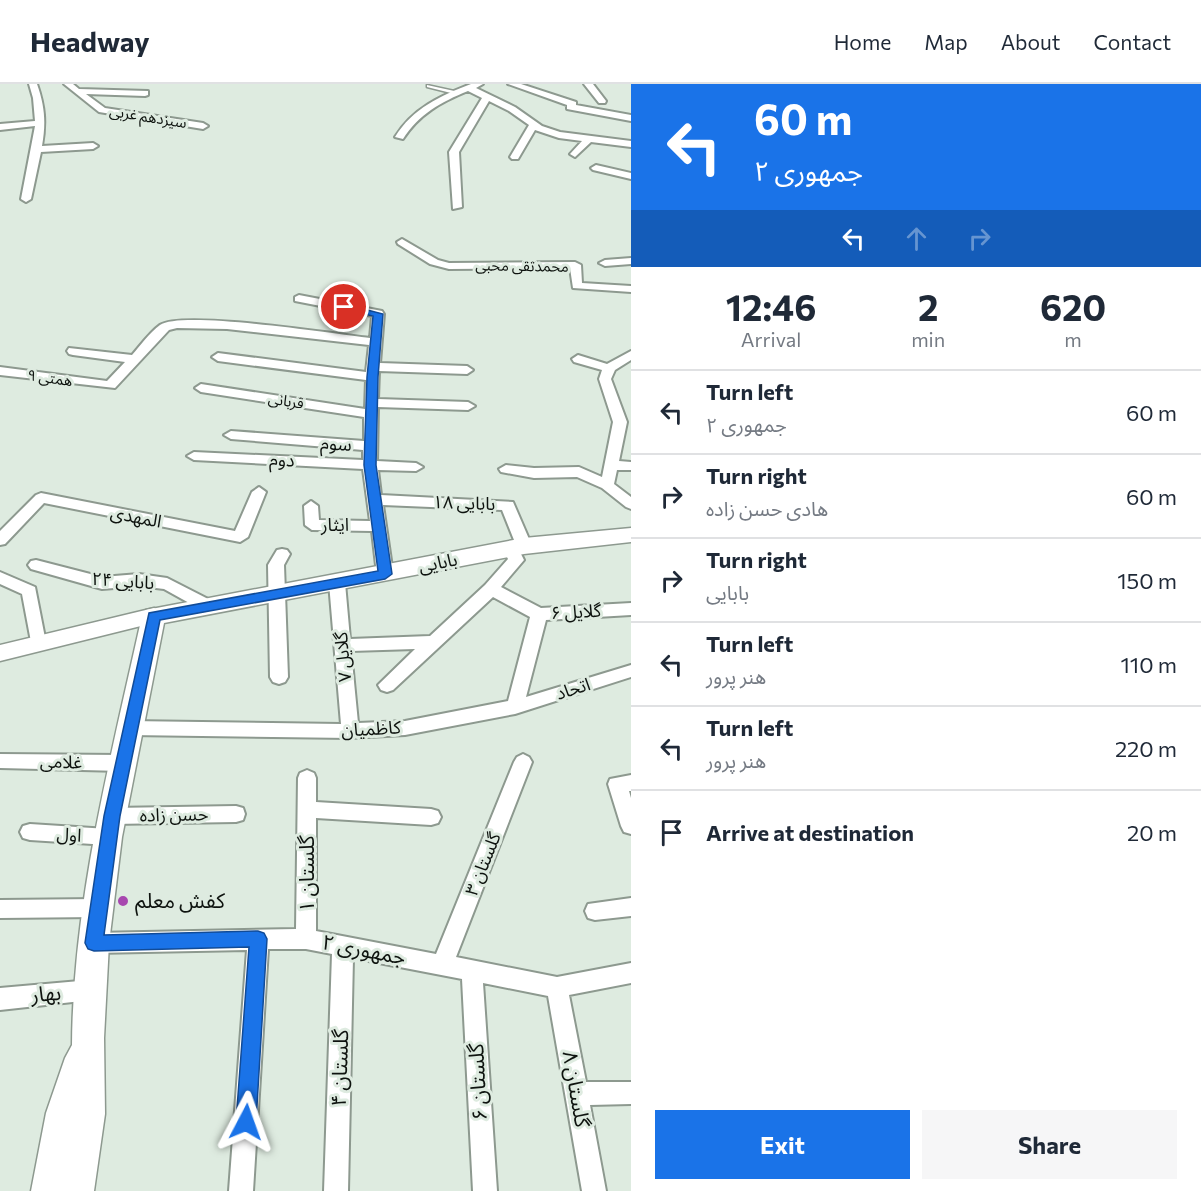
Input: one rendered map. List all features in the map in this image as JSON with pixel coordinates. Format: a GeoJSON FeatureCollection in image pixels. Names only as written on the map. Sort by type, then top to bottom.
{"type":"FeatureCollection","features":[{"type":"Feature","properties":{"kind":"main road","name":"بابایی"},"geometry":{"type":"LineString","coordinates":[[154,616],[518,547],[631,535]]}},
{"type":"Feature","properties":{"kind":"main road"},"geometry":{"type":"LineString","coordinates":[[75,1191],[88,1114],[88,1038],[98,908],[122,763],[154,616]]}},
{"type":"Feature","properties":{"kind":"main road"},"geometry":{"type":"LineString","coordinates":[[48,1191],[63,1113],[88,1038]]}},
{"type":"Feature","properties":{"kind":"street"},"geometry":{"type":"LineString","coordinates":[[26,199],[42,123],[38,110],[39,97],[33,84]]}},
{"type":"Feature","properties":{"kind":"street","name":"سیزدهم غربی"},"geometry":{"type":"LineString","coordinates":[[68,84],[80,91],[81,96],[110,112],[138,114],[203,126]]}},
{"type":"Feature","properties":{"kind":"street"},"geometry":{"type":"LineString","coordinates":[[400,137],[414,117],[457,93],[479,84]]}},
{"type":"Feature","properties":{"kind":"street"},"geometry":{"type":"LineString","coordinates":[[512,84],[573,104],[570,107],[587,114],[631,118]]}},
{"type":"Feature","properties":{"kind":"street"},"geometry":{"type":"LineString","coordinates":[[588,84],[602,101]]}},
{"type":"Feature","properties":{"kind":"street"},"geometry":{"type":"LineString","coordinates":[[468,88],[559,135],[631,144]]}},
{"type":"Feature","properties":{"kind":"street"},"geometry":{"type":"LineString","coordinates":[[80,91],[145,93]]}},
{"type":"Feature","properties":{"kind":"street"},"geometry":{"type":"LineString","coordinates":[[457,207],[453,152],[487,97]]}},
{"type":"Feature","properties":{"kind":"street"},"geometry":{"type":"LineString","coordinates":[[93,104],[138,107]]}},
{"type":"Feature","properties":{"kind":"street"},"geometry":{"type":"LineString","coordinates":[[515,157],[532,120]]}},
{"type":"Feature","properties":{"kind":"street"},"geometry":{"type":"LineString","coordinates":[[0,127],[42,123]]}},
{"type":"Feature","properties":{"kind":"street"},"geometry":{"type":"LineString","coordinates":[[574,154],[588,140]]}},
{"type":"Feature","properties":{"kind":"street"},"geometry":{"type":"LineString","coordinates":[[37,149],[93,146]]}},
{"type":"Feature","properties":{"kind":"street"},"geometry":{"type":"LineString","coordinates":[[596,168],[631,176]]}},
{"type":"Feature","properties":{"kind":"street","name":"محمدتقی محبی"},"geometry":{"type":"LineString","coordinates":[[402,242],[434,262],[448,266],[489,264],[575,266],[577,286],[631,289]]}},
{"type":"Feature","properties":{"kind":"street"},"geometry":{"type":"LineString","coordinates":[[605,263],[631,261]]}},
{"type":"Feature","properties":{"kind":"street"},"geometry":{"type":"LineString","coordinates":[[299,299],[378,314],[373,372],[370,465],[385,574]]}},
{"type":"Feature","properties":{"kind":"street"},"geometry":{"type":"LineString","coordinates":[[73,351],[134,359],[165,327],[177,324],[227,325],[376,342]]}},
{"type":"Feature","properties":{"kind":"street"},"geometry":{"type":"LineString","coordinates":[[607,485],[611,465],[626,423],[606,379],[609,368],[631,355]]}},
{"type":"Feature","properties":{"kind":"street"},"geometry":{"type":"LineString","coordinates":[[218,357],[373,372],[467,370]]}},
{"type":"Feature","properties":{"kind":"street","name":"همتی ۹"},"geometry":{"type":"LineString","coordinates":[[0,371],[110,385],[134,359]]}},
{"type":"Feature","properties":{"kind":"street"},"geometry":{"type":"LineString","coordinates":[[578,359],[609,368]]}},
{"type":"Feature","properties":{"kind":"street","name":"قربانی"},"geometry":{"type":"LineString","coordinates":[[201,388],[372,408],[468,406]]}},
{"type":"Feature","properties":{"kind":"street","name":"سوم"},"geometry":{"type":"LineString","coordinates":[[231,435],[370,446]]}},
{"type":"Feature","properties":{"kind":"street","name":"دوم"},"geometry":{"type":"LineString","coordinates":[[194,456],[416,467]]}},
{"type":"Feature","properties":{"kind":"street"},"geometry":{"type":"LineString","coordinates":[[611,465],[631,466]]}},
{"type":"Feature","properties":{"kind":"street"},"geometry":{"type":"LineString","coordinates":[[506,468],[534,473],[579,472],[607,485],[631,504]]}},
{"type":"Feature","properties":{"kind":"street","name":"المهدی"},"geometry":{"type":"LineString","coordinates":[[0,540],[41,498],[240,537],[259,492]]}},
{"type":"Feature","properties":{"kind":"street","name":"بابایی ۱۸"},"geometry":{"type":"LineString","coordinates":[[375,500],[508,505],[518,547]]}},
{"type":"Feature","properties":{"kind":"street","name":"ایثار"},"geometry":{"type":"LineString","coordinates":[[311,506],[312,525],[378,525]]}},
{"type":"Feature","properties":{"kind":"street"},"geometry":{"type":"LineString","coordinates":[[387,686],[491,589],[516,560],[518,547]]}},
{"type":"Feature","properties":{"kind":"street"},"geometry":{"type":"LineString","coordinates":[[279,677],[276,565],[282,554]]}},
{"type":"Feature","properties":{"kind":"street","name":"بابایی ۲۴"},"geometry":{"type":"LineString","coordinates":[[36,565],[102,583],[139,580],[167,584],[206,605]]}},
{"type":"Feature","properties":{"kind":"street"},"geometry":{"type":"LineString","coordinates":[[0,578],[29,591],[38,643]]}},
{"type":"Feature","properties":{"kind":"street","name":"گلایل ۷"},"geometry":{"type":"LineString","coordinates":[[337,583],[351,732]]}},
{"type":"Feature","properties":{"kind":"street","name":"گلایل ۶"},"geometry":{"type":"LineString","coordinates":[[491,589],[539,614],[631,609]]}},
{"type":"Feature","properties":{"kind":"street"},"geometry":{"type":"LineString","coordinates":[[515,707],[539,614]]}},
{"type":"Feature","properties":{"kind":"street","name":"بابایی"},"geometry":{"type":"LineString","coordinates":[[0,653],[154,616]]}},
{"type":"Feature","properties":{"kind":"street"},"geometry":{"type":"LineString","coordinates":[[342,645],[434,642]]}},
{"type":"Feature","properties":{"kind":"street","name":"اتحاد"},"geometry":{"type":"LineString","coordinates":[[515,707],[631,670]]}},
{"type":"Feature","properties":{"kind":"street","name":"کاظمیان"},"geometry":{"type":"LineString","coordinates":[[129,728],[351,732],[405,728],[515,707]]}},
{"type":"Feature","properties":{"kind":"street","name":"غلامی"},"geometry":{"type":"LineString","coordinates":[[0,762],[122,763]]}},
{"type":"Feature","properties":{"kind":"street","name":"گلستان ۳"},"geometry":{"type":"LineString","coordinates":[[442,965],[523,762]]}},
{"type":"Feature","properties":{"kind":"street","name":"گلستان ۱"},"geometry":{"type":"LineString","coordinates":[[306,939],[307,778]]}},
{"type":"Feature","properties":{"kind":"street"},"geometry":{"type":"LineString","coordinates":[[631,783],[617,784],[631,826]]}},
{"type":"Feature","properties":{"kind":"street","name":"گلستان ۱"},"geometry":{"type":"LineString","coordinates":[[307,809],[431,817]]}},
{"type":"Feature","properties":{"kind":"street","name":"حسن زاده"},"geometry":{"type":"LineString","coordinates":[[110,826],[236,814]]}},
{"type":"Feature","properties":{"kind":"street","name":"اول"},"geometry":{"type":"LineString","coordinates":[[30,832],[110,826]]}},
{"type":"Feature","properties":{"kind":"street"},"geometry":{"type":"LineString","coordinates":[[595,911],[631,907]]}},
{"type":"Feature","properties":{"kind":"street"},"geometry":{"type":"LineString","coordinates":[[0,909],[98,908]]}},
{"type":"Feature","properties":{"kind":"street"},"geometry":{"type":"LineString","coordinates":[[242,1191],[258,939]]}},
{"type":"Feature","properties":{"kind":"street","name":"جمهوری ۲"},"geometry":{"type":"LineString","coordinates":[[94,943],[306,939],[558,987],[631,973]]}},
{"type":"Feature","properties":{"kind":"street","name":"گلستان ۴"},"geometry":{"type":"LineString","coordinates":[[336,1191],[343,945]]}},
{"type":"Feature","properties":{"kind":"street","name":"گلستان ۶"},"geometry":{"type":"LineString","coordinates":[[472,972],[485,1191]]}},
{"type":"Feature","properties":{"kind":"street","name":"گلستان ۸"},"geometry":{"type":"LineString","coordinates":[[558,987],[594,1191]]}},
{"type":"Feature","properties":{"kind":"street","name":"بهار"},"geometry":{"type":"LineString","coordinates":[[0,999],[91,990]]}},
{"type":"Feature","properties":{"kind":"street"},"geometry":{"type":"LineString","coordinates":[[577,1094],[631,1093]]}},
{"type":"Feature","properties":{"kind":"lane"},"geometry":{"type":"LineString","coordinates":[[429,86],[457,93]]}},
{"type":"Feature","properties":{"kind":"place","name":"کفش معلم"},"geometry":{"type":"Point","coordinates":[123,901]}},
{"type":"Feature","properties":{"kind":"route"},"geometry":{"type":"LineString","coordinates":[[246,1122],[258,939],[94,943],[108,837],[154,616],[385,574],[370,465],[372,377],[378,314],[344,307]]}}]}
